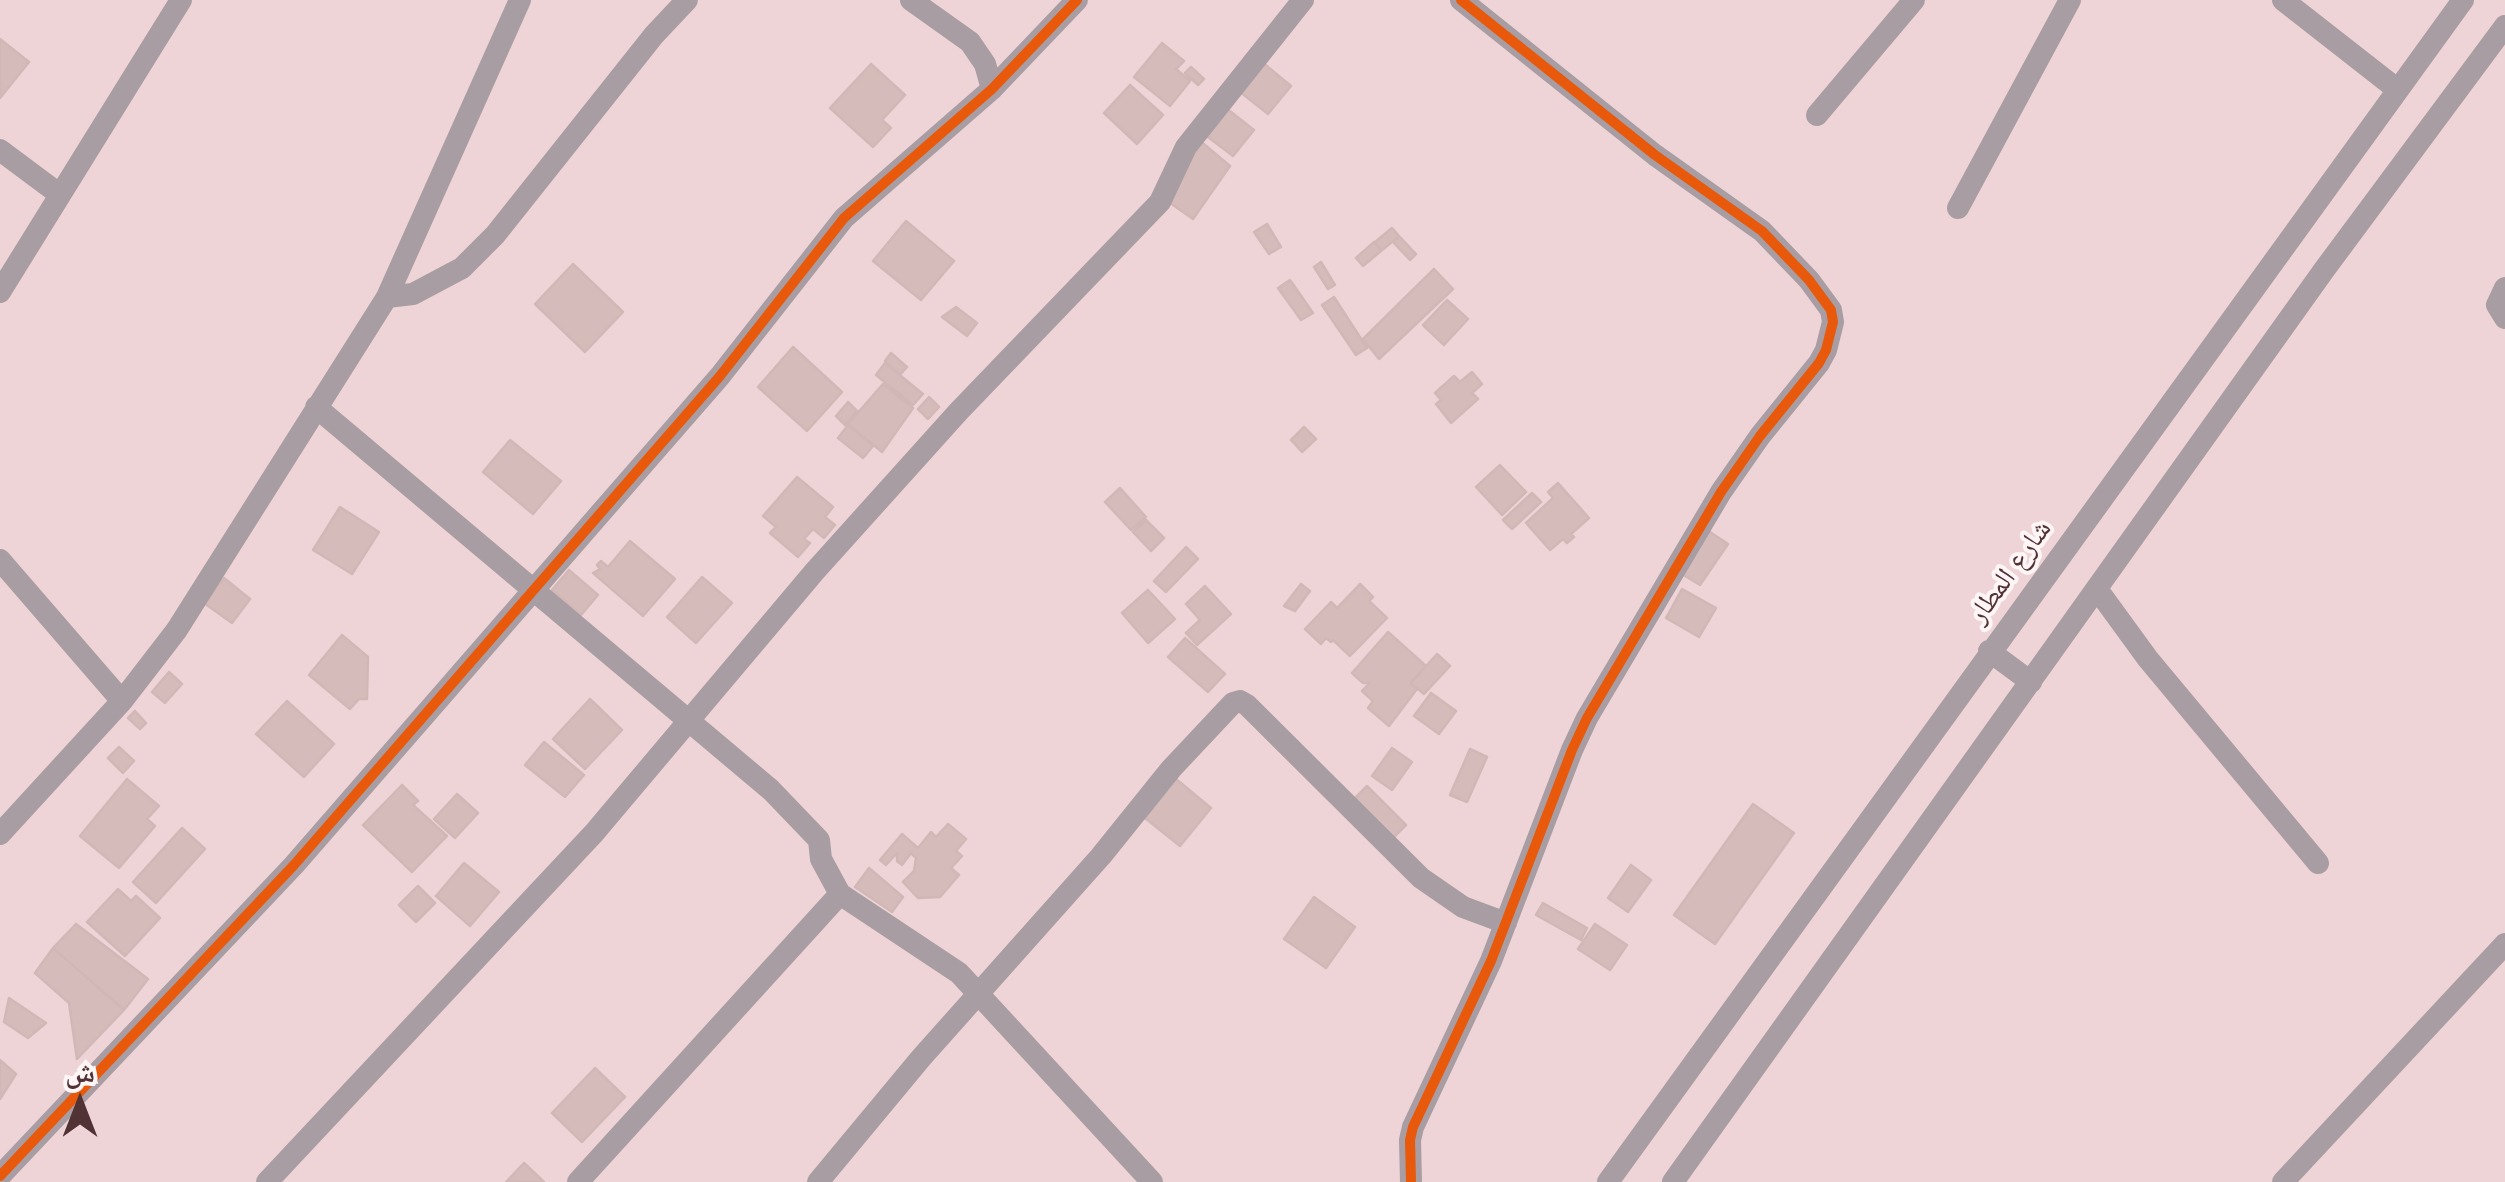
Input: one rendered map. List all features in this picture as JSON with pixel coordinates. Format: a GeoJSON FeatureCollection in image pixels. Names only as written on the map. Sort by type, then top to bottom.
{"type":"FeatureCollection","features":[{"type":"Feature","properties":{"kind":"street"},"geometry":{"type":"LineString","coordinates":[[0,292],[181,0]]}},
{"type":"Feature","properties":{"kind":"street"},"geometry":{"type":"LineString","coordinates":[[0,834],[122,701],[176,631],[387,298],[520,0]]}},
{"type":"Feature","properties":{"kind":"street"},"geometry":{"type":"LineString","coordinates":[[387,298],[413,294],[462,268],[495,235],[654,34],[686,0]]}},
{"type":"Feature","properties":{"kind":"street"},"geometry":{"type":"LineString","coordinates":[[912,0],[970,42],[986,64],[992,89]]}},
{"type":"Feature","properties":{"kind":"street"},"geometry":{"type":"LineString","coordinates":[[0,1176],[294,865],[720,376],[844,218],[992,89],[1077,0]]}},
{"type":"Feature","properties":{"kind":"street"},"geometry":{"type":"LineString","coordinates":[[267,1182],[594,833],[687,720],[959,412],[1160,202],[1186,147],[1303,0]]}},
{"type":"Feature","properties":{"kind":"street"},"geometry":{"type":"LineString","coordinates":[[1412,1182],[1413,1128],[1506,923],[1572,750],[1721,492],[1819,363],[1833,322],[1830,310],[1809,280],[1762,231],[1655,155],[1461,0]]}},
{"type":"Feature","properties":{"kind":"street"},"geometry":{"type":"LineString","coordinates":[[1817,115],[1914,0]]}},
{"type":"Feature","properties":{"kind":"street"},"geometry":{"type":"LineString","coordinates":[[1958,208],[2070,0]]}},
{"type":"Feature","properties":{"kind":"street"},"geometry":{"type":"LineString","coordinates":[[2284,0],[2398,90]]}},
{"type":"Feature","properties":{"kind":"street","name":"شارع المطار"},"geometry":{"type":"LineString","coordinates":[[1608,1182],[2463,0]]}},
{"type":"Feature","properties":{"kind":"street"},"geometry":{"type":"LineString","coordinates":[[1673,1182],[2324,270],[2505,26]]}},
{"type":"Feature","properties":{"kind":"street"},"geometry":{"type":"LineString","coordinates":[[0,150],[60,194]]}},
{"type":"Feature","properties":{"kind":"street"},"geometry":{"type":"LineString","coordinates":[[2505,288],[2497,305],[2505,318]]}},
{"type":"Feature","properties":{"kind":"street"},"geometry":{"type":"LineString","coordinates":[[316,407],[802,820],[818,840],[821,859],[840,894],[945,963],[1152,1182]]}},
{"type":"Feature","properties":{"kind":"street"},"geometry":{"type":"LineString","coordinates":[[0,560],[122,701]]}},
{"type":"Feature","properties":{"kind":"street"},"geometry":{"type":"LineString","coordinates":[[2098,589],[2148,659],[2318,863]]}},
{"type":"Feature","properties":{"kind":"street"},"geometry":{"type":"LineString","coordinates":[[1989,651],[2031,682]]}},
{"type":"Feature","properties":{"kind":"street"},"geometry":{"type":"LineString","coordinates":[[818,1182],[1101,856],[1170,770],[1233,703],[1240,701],[1305,760],[1421,878],[1463,907],[1506,923]]}},
{"type":"Feature","properties":{"kind":"street"},"geometry":{"type":"LineString","coordinates":[[578,1182],[840,894]]}},
{"type":"Feature","properties":{"kind":"street"},"geometry":{"type":"LineString","coordinates":[[2282,1182],[2505,944]]}},
{"type":"Feature","properties":{"kind":"building"},"geometry":{"type":"Polygon","coordinates":[[[0,39],[29,62],[0,98],[0,39]]]}},
{"type":"Feature","properties":{"kind":"building"},"geometry":{"type":"Polygon","coordinates":[[[1162,43],[1184,61],[1176,69],[1190,81],[1170,106],[1134,77],[1162,43]]]}},
{"type":"Feature","properties":{"kind":"building"},"geometry":{"type":"Polygon","coordinates":[[[1262,62],[1291,86],[1268,114],[1239,91],[1262,62]]]}},
{"type":"Feature","properties":{"kind":"building"},"geometry":{"type":"Polygon","coordinates":[[[871,64],[905,95],[882,120],[891,128],[873,147],[830,108],[871,64]]]}},
{"type":"Feature","properties":{"kind":"building"},"geometry":{"type":"Polygon","coordinates":[[[1191,67],[1204,79],[1198,85],[1185,73],[1191,67]]]}},
{"type":"Feature","properties":{"kind":"building"},"geometry":{"type":"Polygon","coordinates":[[[1130,85],[1163,115],[1137,144],[1104,113],[1130,85]]]}},
{"type":"Feature","properties":{"kind":"building"},"geometry":{"type":"Polygon","coordinates":[[[1226,108],[1254,130],[1233,156],[1204,134],[1226,108]]]}},
{"type":"Feature","properties":{"kind":"building"},"geometry":{"type":"Polygon","coordinates":[[[1199,140],[1230,166],[1193,219],[1163,198],[1199,140]]]}},
{"type":"Feature","properties":{"kind":"building"},"geometry":{"type":"Polygon","coordinates":[[[906,221],[954,261],[921,300],[873,261],[906,221]]]}},
{"type":"Feature","properties":{"kind":"building"},"geometry":{"type":"Polygon","coordinates":[[[1267,224],[1281,247],[1269,254],[1254,232],[1267,224]]]}},
{"type":"Feature","properties":{"kind":"building"},"geometry":{"type":"Polygon","coordinates":[[[1392,228],[1399,236],[1381,251],[1375,242],[1392,228]]]}},
{"type":"Feature","properties":{"kind":"building"},"geometry":{"type":"Polygon","coordinates":[[[1399,236],[1416,254],[1410,260],[1393,242],[1399,236]]]}},
{"type":"Feature","properties":{"kind":"building"},"geometry":{"type":"Polygon","coordinates":[[[1374,242],[1381,251],[1363,266],[1356,258],[1374,242]]]}},
{"type":"Feature","properties":{"kind":"building"},"geometry":{"type":"Polygon","coordinates":[[[1321,262],[1335,285],[1328,289],[1314,267],[1321,262]]]}},
{"type":"Feature","properties":{"kind":"building"},"geometry":{"type":"Polygon","coordinates":[[[573,264],[623,312],[585,352],[535,304],[573,264]]]}},
{"type":"Feature","properties":{"kind":"building"},"geometry":{"type":"Polygon","coordinates":[[[1434,269],[1453,289],[1379,359],[1363,339],[1434,269]]]}},
{"type":"Feature","properties":{"kind":"building"},"geometry":{"type":"Polygon","coordinates":[[[1290,280],[1313,313],[1301,320],[1278,288],[1290,280]]]}},
{"type":"Feature","properties":{"kind":"building"},"geometry":{"type":"Polygon","coordinates":[[[1334,297],[1367,348],[1356,355],[1322,305],[1334,297]]]}},
{"type":"Feature","properties":{"kind":"building"},"geometry":{"type":"Polygon","coordinates":[[[1447,300],[1468,319],[1444,345],[1423,325],[1447,300]]]}},
{"type":"Feature","properties":{"kind":"building"},"geometry":{"type":"Polygon","coordinates":[[[956,307],[977,323],[967,336],[942,317],[956,307]]]}},
{"type":"Feature","properties":{"kind":"building"},"geometry":{"type":"Polygon","coordinates":[[[793,347],[842,392],[807,431],[758,387],[793,347]]]}},
{"type":"Feature","properties":{"kind":"building"},"geometry":{"type":"Polygon","coordinates":[[[891,353],[907,367],[900,375],[885,361],[891,353]]]}},
{"type":"Feature","properties":{"kind":"building"},"geometry":{"type":"Polygon","coordinates":[[[885,363],[923,394],[913,405],[876,375],[885,363]]]}},
{"type":"Feature","properties":{"kind":"building"},"geometry":{"type":"Polygon","coordinates":[[[1472,372],[1482,384],[1472,393],[1478,399],[1451,423],[1436,404],[1441,400],[1435,393],[1454,376],[1460,382],[1472,372]]]}},
{"type":"Feature","properties":{"kind":"building"},"geometry":{"type":"Polygon","coordinates":[[[883,384],[913,408],[882,452],[848,424],[883,384]]]}},
{"type":"Feature","properties":{"kind":"building"},"geometry":{"type":"Polygon","coordinates":[[[929,397],[939,407],[928,419],[918,409],[929,397]]]}},
{"type":"Feature","properties":{"kind":"building"},"geometry":{"type":"Polygon","coordinates":[[[848,402],[857,411],[845,425],[836,416],[848,402]]]}},
{"type":"Feature","properties":{"kind":"building"},"geometry":{"type":"Polygon","coordinates":[[[848,425],[873,446],[863,458],[838,438],[848,425]]]}},
{"type":"Feature","properties":{"kind":"building"},"geometry":{"type":"Polygon","coordinates":[[[1304,427],[1316,439],[1302,452],[1291,440],[1304,427]]]}},
{"type":"Feature","properties":{"kind":"building"},"geometry":{"type":"Polygon","coordinates":[[[510,440],[561,481],[533,514],[483,472],[510,440]]]}},
{"type":"Feature","properties":{"kind":"building"},"geometry":{"type":"Polygon","coordinates":[[[1500,465],[1526,492],[1502,515],[1476,487],[1500,465]]]}},
{"type":"Feature","properties":{"kind":"building"},"geometry":{"type":"Polygon","coordinates":[[[797,477],[833,507],[825,517],[835,525],[824,538],[813,529],[804,539],[810,543],[798,557],[770,533],[776,527],[763,516],[797,477]]]}},
{"type":"Feature","properties":{"kind":"building"},"geometry":{"type":"Polygon","coordinates":[[[1558,483],[1589,518],[1567,543],[1563,539],[1550,550],[1526,523],[1553,498],[1548,492],[1558,483]]]}},
{"type":"Feature","properties":{"kind":"building"},"geometry":{"type":"Polygon","coordinates":[[[1120,488],[1146,517],[1131,530],[1105,502],[1120,488]]]}},
{"type":"Feature","properties":{"kind":"building"},"geometry":{"type":"Polygon","coordinates":[[[1532,493],[1541,502],[1512,529],[1503,520],[1532,493]]]}},
{"type":"Feature","properties":{"kind":"building"},"geometry":{"type":"Polygon","coordinates":[[[340,507],[379,532],[352,574],[313,550],[340,507]]]}},
{"type":"Feature","properties":{"kind":"building"},"geometry":{"type":"Polygon","coordinates":[[[1146,520],[1164,538],[1151,551],[1133,532],[1146,520]]]}},
{"type":"Feature","properties":{"kind":"building"},"geometry":{"type":"Polygon","coordinates":[[[1710,532],[1728,544],[1700,585],[1682,574],[1710,532]]]}},
{"type":"Feature","properties":{"kind":"building"},"geometry":{"type":"Polygon","coordinates":[[[630,541],[675,579],[643,616],[593,573],[600,569],[597,565],[601,561],[608,567],[630,541]]]}},
{"type":"Feature","properties":{"kind":"building"},"geometry":{"type":"Polygon","coordinates":[[[1186,547],[1198,559],[1166,592],[1154,581],[1186,547]]]}},
{"type":"Feature","properties":{"kind":"building"},"geometry":{"type":"Polygon","coordinates":[[[569,570],[598,595],[581,615],[552,590],[569,570]]]}},
{"type":"Feature","properties":{"kind":"building"},"geometry":{"type":"Polygon","coordinates":[[[702,577],[732,603],[696,643],[667,617],[702,577]]]}},
{"type":"Feature","properties":{"kind":"building"},"geometry":{"type":"Polygon","coordinates":[[[224,578],[250,599],[232,623],[204,603],[224,578]]]}},
{"type":"Feature","properties":{"kind":"building"},"geometry":{"type":"Polygon","coordinates":[[[1301,584],[1310,591],[1295,611],[1284,606],[1301,584]]]}},
{"type":"Feature","properties":{"kind":"building"},"geometry":{"type":"Polygon","coordinates":[[[1360,584],[1373,597],[1369,601],[1387,618],[1350,656],[1333,640],[1326,638],[1321,644],[1305,629],[1331,602],[1337,608],[1360,584]]]}},
{"type":"Feature","properties":{"kind":"building"},"geometry":{"type":"Polygon","coordinates":[[[1205,586],[1231,614],[1197,645],[1186,633],[1200,620],[1186,604],[1205,586]]]}},
{"type":"Feature","properties":{"kind":"building"},"geometry":{"type":"Polygon","coordinates":[[[1682,589],[1716,608],[1699,637],[1666,618],[1682,589]]]}},
{"type":"Feature","properties":{"kind":"building"},"geometry":{"type":"Polygon","coordinates":[[[1148,590],[1175,619],[1148,643],[1122,613],[1148,590]]]}},
{"type":"Feature","properties":{"kind":"building"},"geometry":{"type":"Polygon","coordinates":[[[1388,632],[1426,666],[1410,683],[1417,689],[1389,726],[1368,708],[1373,701],[1362,691],[1370,683],[1363,683],[1352,673],[1388,632]]]}},
{"type":"Feature","properties":{"kind":"building"},"geometry":{"type":"Polygon","coordinates":[[[342,635],[368,657],[367,699],[359,699],[350,709],[309,675],[342,635]]]}},
{"type":"Feature","properties":{"kind":"building"},"geometry":{"type":"Polygon","coordinates":[[[1185,638],[1225,674],[1208,692],[1168,657],[1185,638]]]}},
{"type":"Feature","properties":{"kind":"building"},"geometry":{"type":"Polygon","coordinates":[[[1437,654],[1450,666],[1424,694],[1411,683],[1437,654]]]}},
{"type":"Feature","properties":{"kind":"building"},"geometry":{"type":"Polygon","coordinates":[[[169,672],[182,684],[165,703],[152,692],[169,672]]]}},
{"type":"Feature","properties":{"kind":"building"},"geometry":{"type":"Polygon","coordinates":[[[1431,693],[1456,711],[1439,734],[1414,716],[1431,693]]]}},
{"type":"Feature","properties":{"kind":"building"},"geometry":{"type":"Polygon","coordinates":[[[590,699],[622,730],[585,769],[553,739],[590,699]]]}},
{"type":"Feature","properties":{"kind":"building"},"geometry":{"type":"Polygon","coordinates":[[[287,701],[334,744],[304,777],[256,734],[287,701]]]}},
{"type":"Feature","properties":{"kind":"building"},"geometry":{"type":"Polygon","coordinates":[[[135,711],[146,723],[140,729],[128,718],[135,711]]]}},
{"type":"Feature","properties":{"kind":"building"},"geometry":{"type":"Polygon","coordinates":[[[544,742],[584,775],[565,797],[525,765],[544,742]]]}},
{"type":"Feature","properties":{"kind":"building"},"geometry":{"type":"Polygon","coordinates":[[[119,747],[134,761],[123,773],[108,758],[119,747]]]}},
{"type":"Feature","properties":{"kind":"building"},"geometry":{"type":"Polygon","coordinates":[[[1392,748],[1412,762],[1392,790],[1372,776],[1392,748]]]}},
{"type":"Feature","properties":{"kind":"building"},"geometry":{"type":"Polygon","coordinates":[[[1470,749],[1487,757],[1467,802],[1450,795],[1470,749]]]}},
{"type":"Feature","properties":{"kind":"building"},"geometry":{"type":"Polygon","coordinates":[[[127,779],[159,806],[147,819],[155,826],[119,868],[80,836],[127,779]]]}},
{"type":"Feature","properties":{"kind":"building"},"geometry":{"type":"Polygon","coordinates":[[[1176,779],[1211,808],[1180,846],[1145,818],[1176,779]]]}},
{"type":"Feature","properties":{"kind":"building"},"geometry":{"type":"Polygon","coordinates":[[[402,785],[418,801],[413,805],[447,836],[412,872],[363,825],[402,785]]]}},
{"type":"Feature","properties":{"kind":"building"},"geometry":{"type":"Polygon","coordinates":[[[1367,786],[1406,825],[1392,839],[1353,800],[1367,786]]]}},
{"type":"Feature","properties":{"kind":"building"},"geometry":{"type":"Polygon","coordinates":[[[457,794],[478,813],[455,838],[434,819],[457,794]]]}},
{"type":"Feature","properties":{"kind":"building"},"geometry":{"type":"Polygon","coordinates":[[[1753,804],[1794,833],[1715,944],[1674,915],[1753,804]]]}},
{"type":"Feature","properties":{"kind":"building"},"geometry":{"type":"Polygon","coordinates":[[[948,824],[966,839],[956,851],[962,856],[951,868],[959,875],[940,897],[918,898],[903,882],[914,871],[916,858],[911,853],[902,865],[897,861],[897,853],[886,865],[880,860],[902,834],[918,848],[931,832],[936,837],[948,824]]]}},
{"type":"Feature","properties":{"kind":"building"},"geometry":{"type":"Polygon","coordinates":[[[182,828],[205,849],[156,903],[133,882],[182,828]]]}},
{"type":"Feature","properties":{"kind":"building"},"geometry":{"type":"Polygon","coordinates":[[[464,863],[499,892],[470,926],[436,896],[464,863]]]}},
{"type":"Feature","properties":{"kind":"building"},"geometry":{"type":"Polygon","coordinates":[[[1631,865],[1651,880],[1628,912],[1608,898],[1631,865]]]}},
{"type":"Feature","properties":{"kind":"building"},"geometry":{"type":"Polygon","coordinates":[[[869,868],[903,897],[892,912],[855,887],[869,868]]]}},
{"type":"Feature","properties":{"kind":"building"},"geometry":{"type":"Polygon","coordinates":[[[418,886],[435,903],[416,922],[399,905],[418,886]]]}},
{"type":"Feature","properties":{"kind":"building"},"geometry":{"type":"Polygon","coordinates":[[[118,889],[131,901],[136,896],[160,918],[125,956],[87,922],[118,889]]]}},
{"type":"Feature","properties":{"kind":"building"},"geometry":{"type":"Polygon","coordinates":[[[1314,897],[1355,927],[1326,968],[1284,939],[1314,897]]]}},
{"type":"Feature","properties":{"kind":"building"},"geometry":{"type":"Polygon","coordinates":[[[1543,903],[1587,928],[1581,940],[1536,915],[1543,903]]]}},
{"type":"Feature","properties":{"kind":"building"},"geometry":{"type":"Polygon","coordinates":[[[76,924],[148,979],[124,1010],[53,948],[76,924]]]}},
{"type":"Feature","properties":{"kind":"building"},"geometry":{"type":"Polygon","coordinates":[[[1595,924],[1627,945],[1610,970],[1578,949],[1595,924]]]}},
{"type":"Feature","properties":{"kind":"building"},"geometry":{"type":"Polygon","coordinates":[[[53,948],[124,1010],[77,1059],[69,1003],[35,973],[53,948]]]}},
{"type":"Feature","properties":{"kind":"building"},"geometry":{"type":"Polygon","coordinates":[[[9,998],[46,1023],[28,1038],[4,1022],[9,998]]]}},
{"type":"Feature","properties":{"kind":"building"},"geometry":{"type":"Polygon","coordinates":[[[0,1060],[16,1074],[0,1099],[0,1060]]]}},
{"type":"Feature","properties":{"kind":"building"},"geometry":{"type":"Polygon","coordinates":[[[595,1068],[625,1097],[582,1142],[552,1113],[595,1068]]]}},
{"type":"Feature","properties":{"kind":"building"},"geometry":{"type":"Polygon","coordinates":[[[524,1163],[544,1182],[506,1182],[524,1163]]]}},
{"type":"Feature","properties":{"kind":"cycle path"},"geometry":{"type":"LineString","coordinates":[[0,1176],[294,865],[720,376],[844,218],[992,89],[1077,0]]}},
{"type":"Feature","properties":{"kind":"cycle path"},"geometry":{"type":"LineString","coordinates":[[1411,1182],[1413,1127],[1491,961],[1587,718],[1721,492],[1819,363],[1833,322],[1831,310],[1809,280],[1762,231],[1655,155],[1461,0]]}}]}
